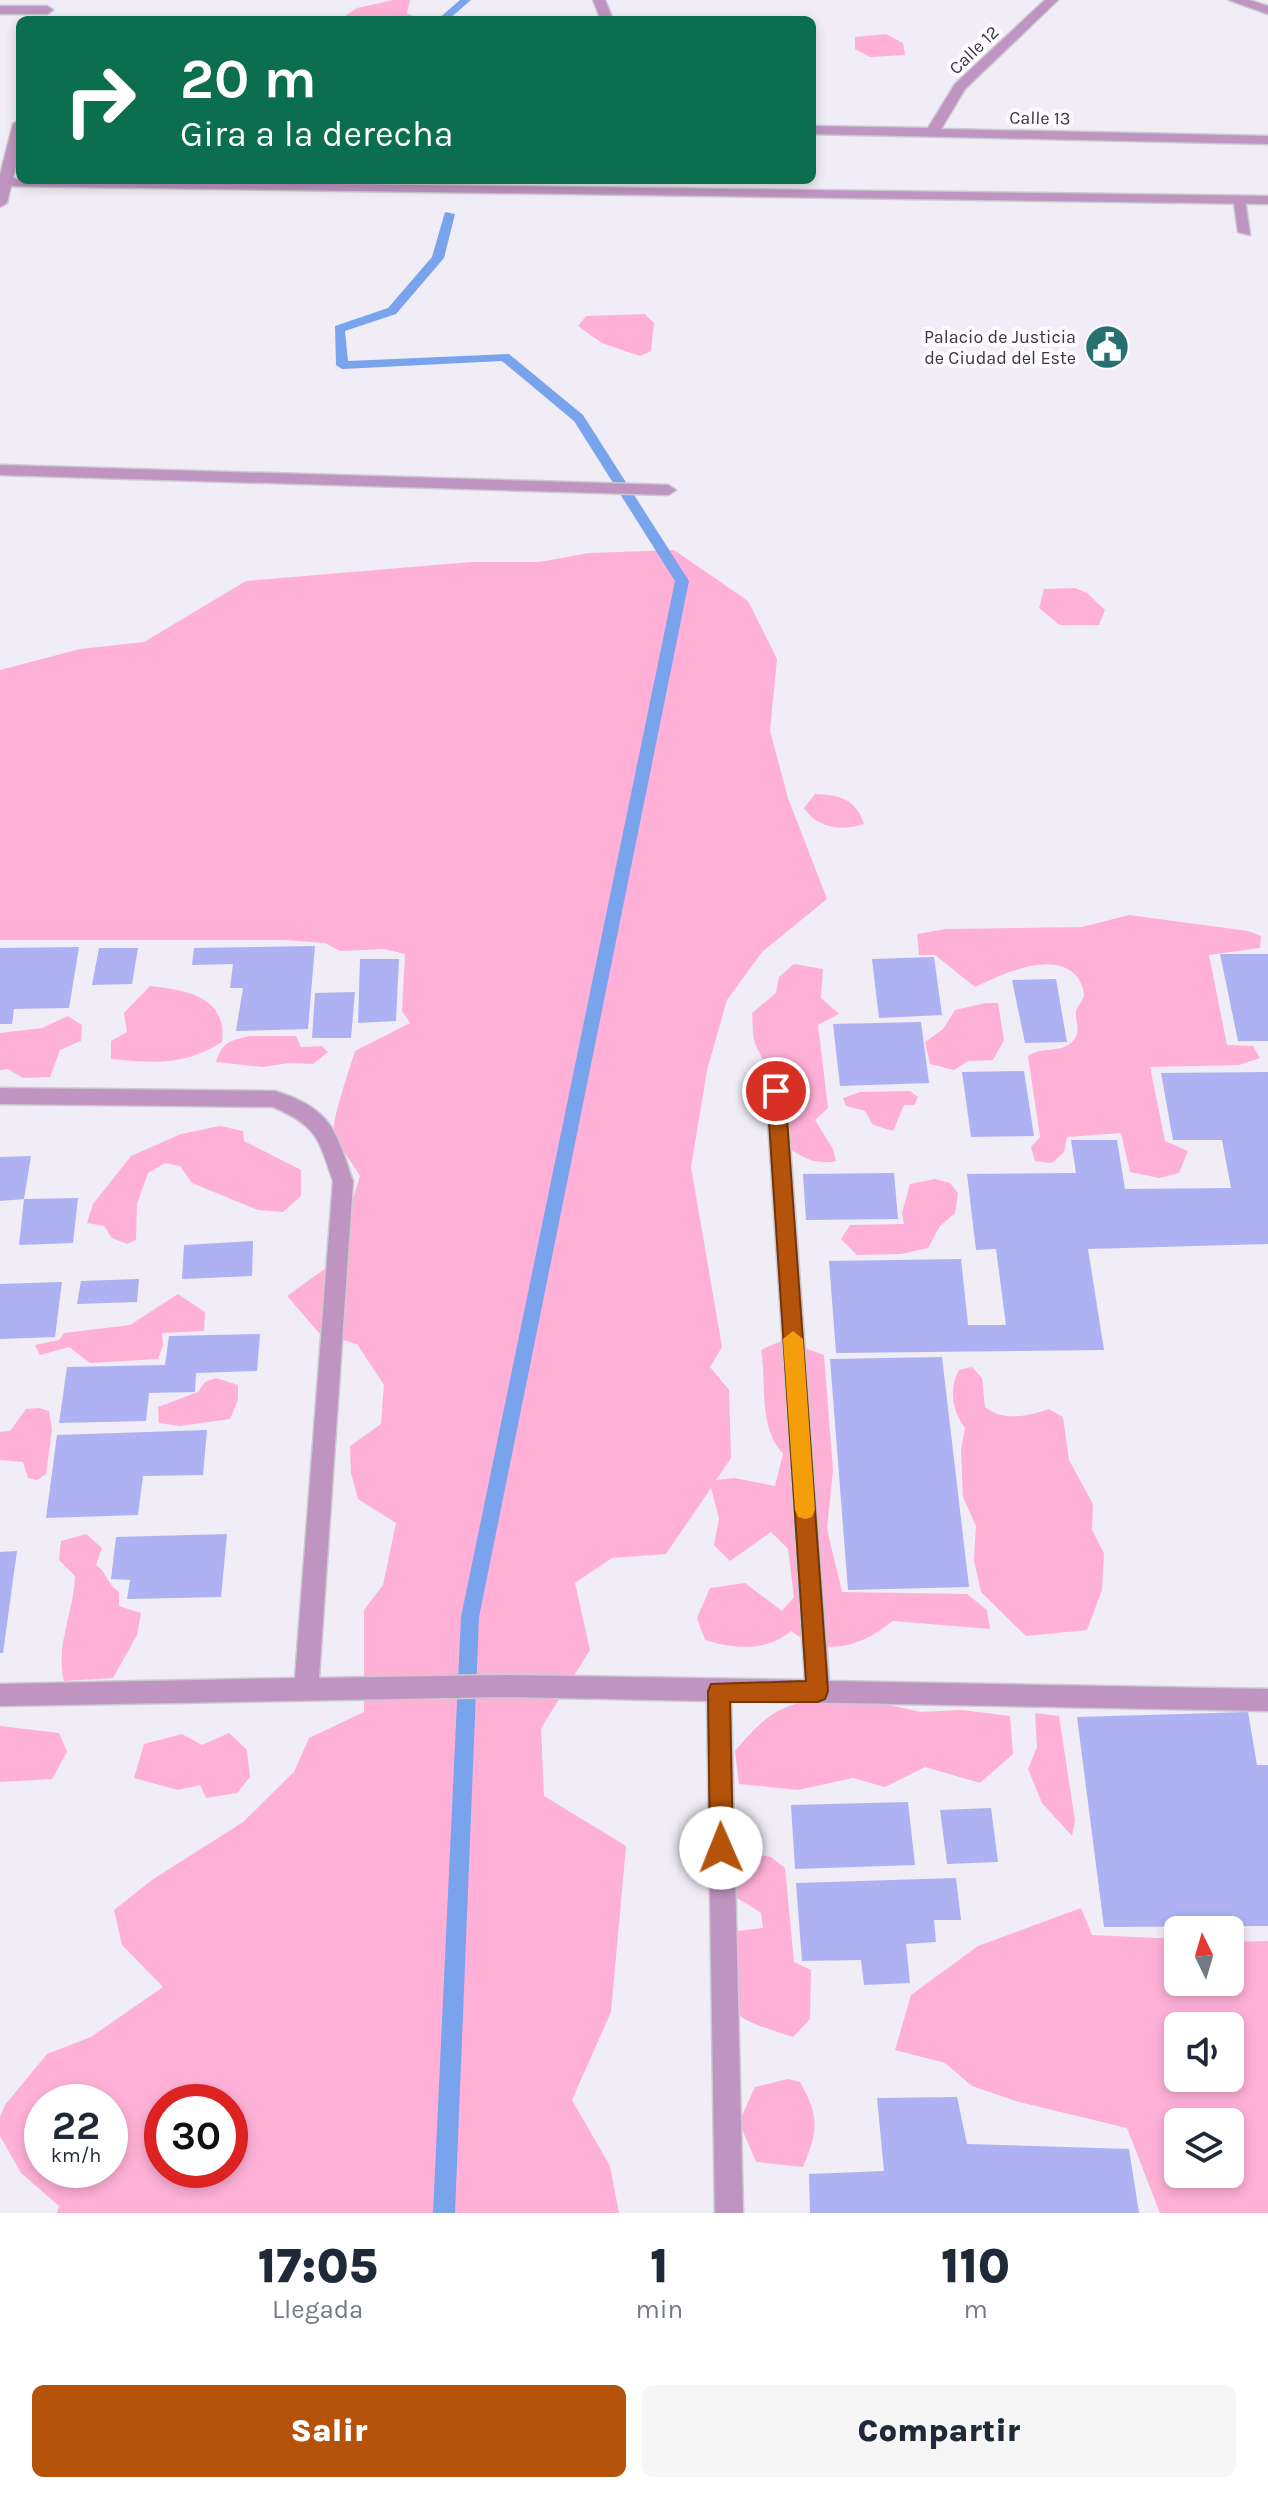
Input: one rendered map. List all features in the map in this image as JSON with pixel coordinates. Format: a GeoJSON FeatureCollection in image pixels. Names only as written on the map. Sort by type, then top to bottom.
{"type":"FeatureCollection","features":[{"type":"Feature","properties":{"kind":"street","name":"Calle 12"},"geometry":{"type":"LineString","coordinates":[[931,134],[960,87],[1052,0]]}},
{"type":"Feature","properties":{"kind":"street"},"geometry":{"type":"LineString","coordinates":[[1235,0],[1268,10]]}},
{"type":"Feature","properties":{"kind":"street"},"geometry":{"type":"LineString","coordinates":[[0,10],[47,10]]}},
{"type":"Feature","properties":{"kind":"street","name":"Calle 13"},"geometry":{"type":"LineString","coordinates":[[816,130],[1268,140]]}},
{"type":"Feature","properties":{"kind":"street"},"geometry":{"type":"LineString","coordinates":[[0,203],[16,141]]}},
{"type":"Feature","properties":{"kind":"street"},"geometry":{"type":"LineString","coordinates":[[6,182],[16,182]]}},
{"type":"Feature","properties":{"kind":"street"},"geometry":{"type":"LineString","coordinates":[[112,184],[482,191],[684,185],[1268,200]]}},
{"type":"Feature","properties":{"kind":"street"},"geometry":{"type":"LineString","coordinates":[[1238,199],[1245,232]]}},
{"type":"Feature","properties":{"kind":"street"},"geometry":{"type":"LineString","coordinates":[[0,470],[668,490]]}},
{"type":"Feature","properties":{"kind":"street"},"geometry":{"type":"LineString","coordinates":[[776,1091],[818,1691]]}},
{"type":"Feature","properties":{"kind":"street"},"geometry":{"type":"LineString","coordinates":[[0,1096],[275,1099],[310,1114],[330,1142],[343,1181],[306,1688]]}},
{"type":"Feature","properties":{"kind":"street"},"geometry":{"type":"LineString","coordinates":[[0,1695],[503,1686],[1268,1700]]}},
{"type":"Feature","properties":{"kind":"street"},"geometry":{"type":"LineString","coordinates":[[719,1691],[729,2213]]}},
{"type":"Feature","properties":{"kind":"shaded area"},"geometry":{"type":"Polygon","coordinates":[[[393,0],[410,0],[407,13],[413,16],[345,16],[357,8],[393,0]]]}},
{"type":"Feature","properties":{"kind":"shaded area"},"geometry":{"type":"Polygon","coordinates":[[[886,34],[903,43],[905,55],[870,57],[855,49],[855,37],[886,34]]]}},
{"type":"Feature","properties":{"kind":"shaded area"},"geometry":{"type":"Polygon","coordinates":[[[645,314],[654,323],[651,351],[640,356],[602,343],[578,326],[586,316],[645,314]]]}},
{"type":"Feature","properties":{"kind":"shaded area"},"geometry":{"type":"Polygon","coordinates":[[[674,550],[748,601],[777,659],[770,731],[788,798],[827,899],[762,952],[727,1000],[707,1070],[691,1167],[722,1347],[710,1367],[729,1390],[731,1458],[716,1480],[734,1478],[775,1486],[783,1454],[775,1443],[767,1418],[761,1350],[783,1340],[824,1355],[833,1470],[827,1529],[842,1592],[967,1594],[987,1610],[990,1629],[893,1621],[856,1643],[830,1647],[804,1639],[791,1631],[771,1643],[750,1647],[705,1640],[697,1618],[710,1588],[745,1583],[782,1611],[794,1597],[788,1549],[771,1532],[730,1561],[714,1545],[719,1518],[711,1488],[666,1554],[612,1558],[575,1583],[590,1650],[541,1728],[544,1796],[626,1846],[611,2012],[572,2100],[610,2166],[619,2213],[57,2213],[59,2206],[38,2188],[128,2188],[128,2084],[24,2084],[24,2176],[0,2136],[0,2117],[5,2105],[47,2054],[91,2037],[163,1987],[122,1945],[114,1910],[152,1880],[243,1822],[294,1772],[309,1738],[364,1712],[364,1610],[383,1585],[396,1523],[358,1499],[351,1473],[350,1446],[381,1424],[384,1385],[357,1344],[319,1333],[287,1296],[333,1263],[360,1176],[334,1131],[338,1106],[355,1051],[410,1023],[402,1011],[405,954],[384,949],[340,951],[325,943],[284,940],[0,940],[0,670],[80,649],[144,642],[246,581],[471,562],[539,562],[589,553],[674,550]]]}},
{"type":"Feature","properties":{"kind":"shaded area"},"geometry":{"type":"Polygon","coordinates":[[[1075,588],[1087,593],[1105,610],[1099,625],[1060,625],[1039,608],[1044,589],[1075,588]]]}},
{"type":"Feature","properties":{"kind":"shaded area"},"geometry":{"type":"Polygon","coordinates":[[[815,794],[846,800],[856,809],[864,824],[839,828],[816,820],[804,808],[815,794]]]}},
{"type":"Feature","properties":{"kind":"shaded area"},"geometry":{"type":"Polygon","coordinates":[[[1129,915],[1248,931],[1261,936],[1260,948],[1209,955],[1227,1045],[1253,1046],[1260,1058],[1239,1065],[1150,1067],[1165,1141],[1188,1151],[1179,1173],[1159,1178],[1130,1172],[1121,1133],[1067,1137],[1064,1152],[1052,1163],[1035,1161],[1031,1147],[1040,1137],[1028,1056],[1063,1047],[1076,1037],[1076,1012],[1084,995],[1078,978],[1068,969],[1042,964],[1013,971],[975,987],[935,955],[919,955],[917,934],[946,929],[1082,927],[1129,915]]]}},
{"type":"Feature","properties":{"kind":"shaded area"},"geometry":{"type":"Polygon","coordinates":[[[794,964],[823,969],[821,998],[839,1014],[818,1025],[828,1108],[815,1120],[833,1149],[836,1161],[811,1160],[800,1155],[781,1140],[760,1109],[774,1082],[755,1042],[752,1013],[776,993],[779,977],[794,964]]]}},
{"type":"Feature","properties":{"kind":"shaded area"},"geometry":{"type":"Polygon","coordinates":[[[150,986],[190,993],[211,1005],[222,1027],[222,1042],[182,1059],[111,1059],[111,1041],[127,1032],[124,1013],[150,986]]]}},
{"type":"Feature","properties":{"kind":"shaded area"},"geometry":{"type":"Polygon","coordinates":[[[998,1003],[1004,1040],[993,1060],[968,1061],[954,1070],[930,1064],[925,1042],[943,1029],[955,1010],[998,1003]]]}},
{"type":"Feature","properties":{"kind":"shaded area"},"geometry":{"type":"Polygon","coordinates":[[[68,1016],[82,1025],[81,1041],[60,1050],[50,1077],[23,1078],[8,1069],[0,1070],[0,1033],[42,1028],[68,1016]]]}},
{"type":"Feature","properties":{"kind":"shaded area"},"geometry":{"type":"Polygon","coordinates":[[[250,1036],[296,1036],[301,1047],[322,1046],[328,1052],[313,1064],[289,1063],[263,1067],[216,1062],[228,1043],[250,1036]]]}},
{"type":"Feature","properties":{"kind":"shaded area"},"geometry":{"type":"Polygon","coordinates":[[[910,1091],[918,1097],[914,1105],[904,1105],[893,1131],[873,1125],[865,1111],[846,1106],[843,1098],[860,1092],[910,1091]]]}},
{"type":"Feature","properties":{"kind":"shaded area"},"geometry":{"type":"Polygon","coordinates":[[[220,1126],[243,1131],[244,1141],[301,1170],[301,1196],[283,1212],[258,1210],[192,1183],[180,1166],[165,1163],[148,1173],[137,1204],[136,1240],[127,1244],[112,1238],[104,1226],[87,1223],[93,1204],[131,1156],[181,1134],[220,1126]]]}},
{"type":"Feature","properties":{"kind":"shaded area"},"geometry":{"type":"Polygon","coordinates":[[[935,1179],[950,1183],[958,1193],[955,1213],[940,1226],[928,1248],[901,1254],[857,1255],[841,1239],[850,1225],[904,1224],[902,1213],[910,1184],[935,1179]]]}},
{"type":"Feature","properties":{"kind":"shaded area"},"geometry":{"type":"Polygon","coordinates":[[[178,1294],[205,1312],[204,1331],[162,1333],[163,1345],[158,1359],[90,1363],[69,1347],[40,1355],[35,1345],[59,1340],[64,1333],[130,1325],[178,1294]]]}},
{"type":"Feature","properties":{"kind":"shaded area"},"geometry":{"type":"Polygon","coordinates":[[[972,1367],[982,1378],[985,1407],[992,1412],[1016,1416],[1049,1409],[1063,1417],[1069,1460],[1093,1504],[1092,1530],[1104,1553],[1102,1590],[1087,1630],[1026,1636],[981,1592],[974,1560],[976,1526],[963,1497],[961,1450],[965,1428],[957,1415],[953,1392],[959,1370],[972,1367]]]}},
{"type":"Feature","properties":{"kind":"shaded area"},"geometry":{"type":"Polygon","coordinates":[[[216,1378],[238,1385],[238,1400],[230,1419],[180,1426],[159,1423],[158,1407],[198,1392],[205,1382],[216,1378]]]}},
{"type":"Feature","properties":{"kind":"shaded area"},"geometry":{"type":"Polygon","coordinates":[[[26,1409],[49,1411],[52,1429],[46,1474],[37,1480],[28,1478],[23,1462],[0,1460],[0,1432],[10,1431],[26,1409]]]}},
{"type":"Feature","properties":{"kind":"shaded area"},"geometry":{"type":"Polygon","coordinates":[[[86,1534],[102,1548],[96,1565],[119,1592],[119,1606],[141,1613],[137,1635],[113,1678],[64,1681],[63,1641],[75,1576],[59,1560],[61,1541],[86,1534]]]}},
{"type":"Feature","properties":{"kind":"shaded area"},"geometry":{"type":"Polygon","coordinates":[[[843,1695],[921,1712],[962,1710],[1010,1716],[1013,1754],[980,1783],[925,1767],[885,1787],[853,1778],[798,1790],[739,1784],[735,1751],[760,1724],[782,1709],[843,1695]]]}},
{"type":"Feature","properties":{"kind":"shaded area"},"geometry":{"type":"Polygon","coordinates":[[[1035,1713],[1059,1716],[1075,1821],[1072,1836],[1042,1803],[1028,1769],[1037,1747],[1035,1713]]]}},
{"type":"Feature","properties":{"kind":"shaded area"},"geometry":{"type":"Polygon","coordinates":[[[0,1726],[59,1733],[67,1752],[52,1779],[0,1782],[0,1726]]]}},
{"type":"Feature","properties":{"kind":"shaded area"},"geometry":{"type":"Polygon","coordinates":[[[229,1733],[247,1750],[250,1777],[237,1793],[206,1798],[200,1785],[178,1790],[134,1778],[144,1744],[182,1734],[202,1745],[229,1733]]]}},
{"type":"Feature","properties":{"kind":"shaded area"},"geometry":{"type":"Polygon","coordinates":[[[746,1852],[771,1857],[785,1868],[794,1962],[811,1970],[810,2019],[793,2037],[744,2019],[728,2002],[724,1990],[721,1951],[738,1931],[763,1928],[761,1913],[736,1897],[737,1871],[746,1852]]]}},
{"type":"Feature","properties":{"kind":"shaded area"},"geometry":{"type":"Polygon","coordinates":[[[1081,1908],[1092,1935],[1164,1938],[1164,1996],[1244,1996],[1244,1942],[1268,1941],[1268,2213],[1160,2213],[1127,2128],[1019,2102],[972,2086],[945,2063],[895,2050],[911,1995],[978,1946],[1081,1908]]]}},
{"type":"Feature","properties":{"kind":"shaded area"},"geometry":{"type":"Polygon","coordinates":[[[788,2079],[800,2082],[814,2115],[814,2134],[803,2167],[756,2162],[739,2122],[755,2087],[788,2079]]]}},
{"type":"Feature","properties":{"kind":"building"},"geometry":{"type":"Polygon","coordinates":[[[315,946],[308,1029],[236,1031],[243,988],[230,988],[233,964],[192,965],[194,948],[315,946]]]}},
{"type":"Feature","properties":{"kind":"building"},"geometry":{"type":"Polygon","coordinates":[[[79,947],[69,1008],[14,1009],[12,1024],[0,1024],[0,948],[79,947]]]}},
{"type":"Feature","properties":{"kind":"building"},"geometry":{"type":"Polygon","coordinates":[[[99,948],[138,948],[132,984],[92,985],[99,948]]]}},
{"type":"Feature","properties":{"kind":"building"},"geometry":{"type":"Polygon","coordinates":[[[1220,954],[1268,954],[1268,1041],[1238,1041],[1220,954]]]}},
{"type":"Feature","properties":{"kind":"building"},"geometry":{"type":"Polygon","coordinates":[[[934,957],[942,1015],[879,1018],[872,959],[934,957]]]}},
{"type":"Feature","properties":{"kind":"building"},"geometry":{"type":"Polygon","coordinates":[[[360,959],[399,959],[396,1021],[358,1023],[360,959]]]}},
{"type":"Feature","properties":{"kind":"building"},"geometry":{"type":"Polygon","coordinates":[[[1056,979],[1067,1042],[1025,1043],[1012,980],[1056,979]]]}},
{"type":"Feature","properties":{"kind":"building"},"geometry":{"type":"Polygon","coordinates":[[[355,992],[351,1038],[312,1038],[315,993],[355,992]]]}},
{"type":"Feature","properties":{"kind":"building"},"geometry":{"type":"Polygon","coordinates":[[[921,1022],[929,1083],[840,1086],[833,1024],[921,1022]]]}},
{"type":"Feature","properties":{"kind":"building"},"geometry":{"type":"Polygon","coordinates":[[[1024,1071],[1034,1136],[971,1137],[962,1072],[1024,1071]]]}},
{"type":"Feature","properties":{"kind":"building"},"geometry":{"type":"Polygon","coordinates":[[[1268,1072],[1268,1244],[1088,1249],[1104,1350],[836,1353],[829,1261],[961,1259],[968,1325],[1006,1325],[996,1249],[976,1250],[967,1174],[1076,1173],[1071,1140],[1117,1140],[1125,1189],[1231,1188],[1222,1140],[1173,1140],[1161,1073],[1268,1072]]]}},
{"type":"Feature","properties":{"kind":"building"},"geometry":{"type":"Polygon","coordinates":[[[31,1156],[24,1199],[0,1201],[0,1157],[31,1156]]]}},
{"type":"Feature","properties":{"kind":"building"},"geometry":{"type":"Polygon","coordinates":[[[894,1173],[898,1219],[806,1220],[803,1174],[894,1173]]]}},
{"type":"Feature","properties":{"kind":"building"},"geometry":{"type":"Polygon","coordinates":[[[78,1198],[73,1243],[19,1245],[24,1199],[78,1198]]]}},
{"type":"Feature","properties":{"kind":"building"},"geometry":{"type":"Polygon","coordinates":[[[253,1241],[252,1276],[182,1279],[184,1245],[253,1241]]]}},
{"type":"Feature","properties":{"kind":"building"},"geometry":{"type":"Polygon","coordinates":[[[139,1279],[137,1302],[77,1304],[81,1281],[139,1279]]]}},
{"type":"Feature","properties":{"kind":"building"},"geometry":{"type":"Polygon","coordinates":[[[62,1282],[55,1337],[0,1339],[0,1284],[62,1282]]]}},
{"type":"Feature","properties":{"kind":"building"},"geometry":{"type":"Polygon","coordinates":[[[260,1334],[257,1371],[196,1373],[195,1392],[149,1393],[146,1421],[59,1423],[67,1367],[165,1365],[169,1336],[260,1334]]]}},
{"type":"Feature","properties":{"kind":"building"},"geometry":{"type":"Polygon","coordinates":[[[942,1357],[969,1587],[848,1590],[830,1359],[942,1357]]]}},
{"type":"Feature","properties":{"kind":"building"},"geometry":{"type":"Polygon","coordinates":[[[207,1430],[203,1475],[143,1476],[138,1515],[46,1518],[57,1435],[207,1430]]]}},
{"type":"Feature","properties":{"kind":"building"},"geometry":{"type":"Polygon","coordinates":[[[227,1534],[221,1597],[127,1599],[130,1580],[111,1579],[116,1537],[227,1534]]]}},
{"type":"Feature","properties":{"kind":"building"},"geometry":{"type":"Polygon","coordinates":[[[17,1551],[3,1653],[0,1653],[0,1552],[17,1551]]]}},
{"type":"Feature","properties":{"kind":"building"},"geometry":{"type":"Polygon","coordinates":[[[1248,1712],[1257,1765],[1268,1765],[1268,1926],[1244,1926],[1244,1916],[1164,1916],[1164,1927],[1104,1927],[1077,1717],[1248,1712]]]}},
{"type":"Feature","properties":{"kind":"building"},"geometry":{"type":"Polygon","coordinates":[[[908,1802],[915,1865],[795,1869],[791,1805],[908,1802]]]}},
{"type":"Feature","properties":{"kind":"building"},"geometry":{"type":"Polygon","coordinates":[[[991,1808],[998,1862],[947,1864],[940,1810],[991,1808]]]}},
{"type":"Feature","properties":{"kind":"building"},"geometry":{"type":"Polygon","coordinates":[[[956,1878],[961,1920],[934,1920],[936,1942],[906,1944],[910,1983],[864,1985],[861,1960],[802,1961],[796,1883],[956,1878]]]}},
{"type":"Feature","properties":{"kind":"building"},"geometry":{"type":"Polygon","coordinates":[[[957,2097],[967,2144],[1129,2149],[1139,2213],[810,2213],[809,2174],[884,2171],[877,2098],[957,2097]]]}},
{"type":"Feature","properties":{"kind":"waterway"},"geometry":{"type":"LineString","coordinates":[[447,16],[466,0]]}},
{"type":"Feature","properties":{"kind":"waterway"},"geometry":{"type":"LineString","coordinates":[[444,2213],[470,1617],[682,581],[579,418],[505,357],[342,365],[339,329],[392,311],[438,258],[449,214]]}},
{"type":"Feature","properties":{"kind":"slow traffic"},"geometry":{"type":"LineString","coordinates":[[793,1339],[805,1510]]}},
{"type":"Feature","properties":{"kind":"place","name":"Palacio de Justicia de Ciudad del Este"},"geometry":{"type":"Point","coordinates":[1107,347]}},
{"type":"Feature","properties":{"kind":"route"},"geometry":{"type":"LineString","coordinates":[[721,1848],[719,1691],[818,1691],[776,1091]]}}]}
